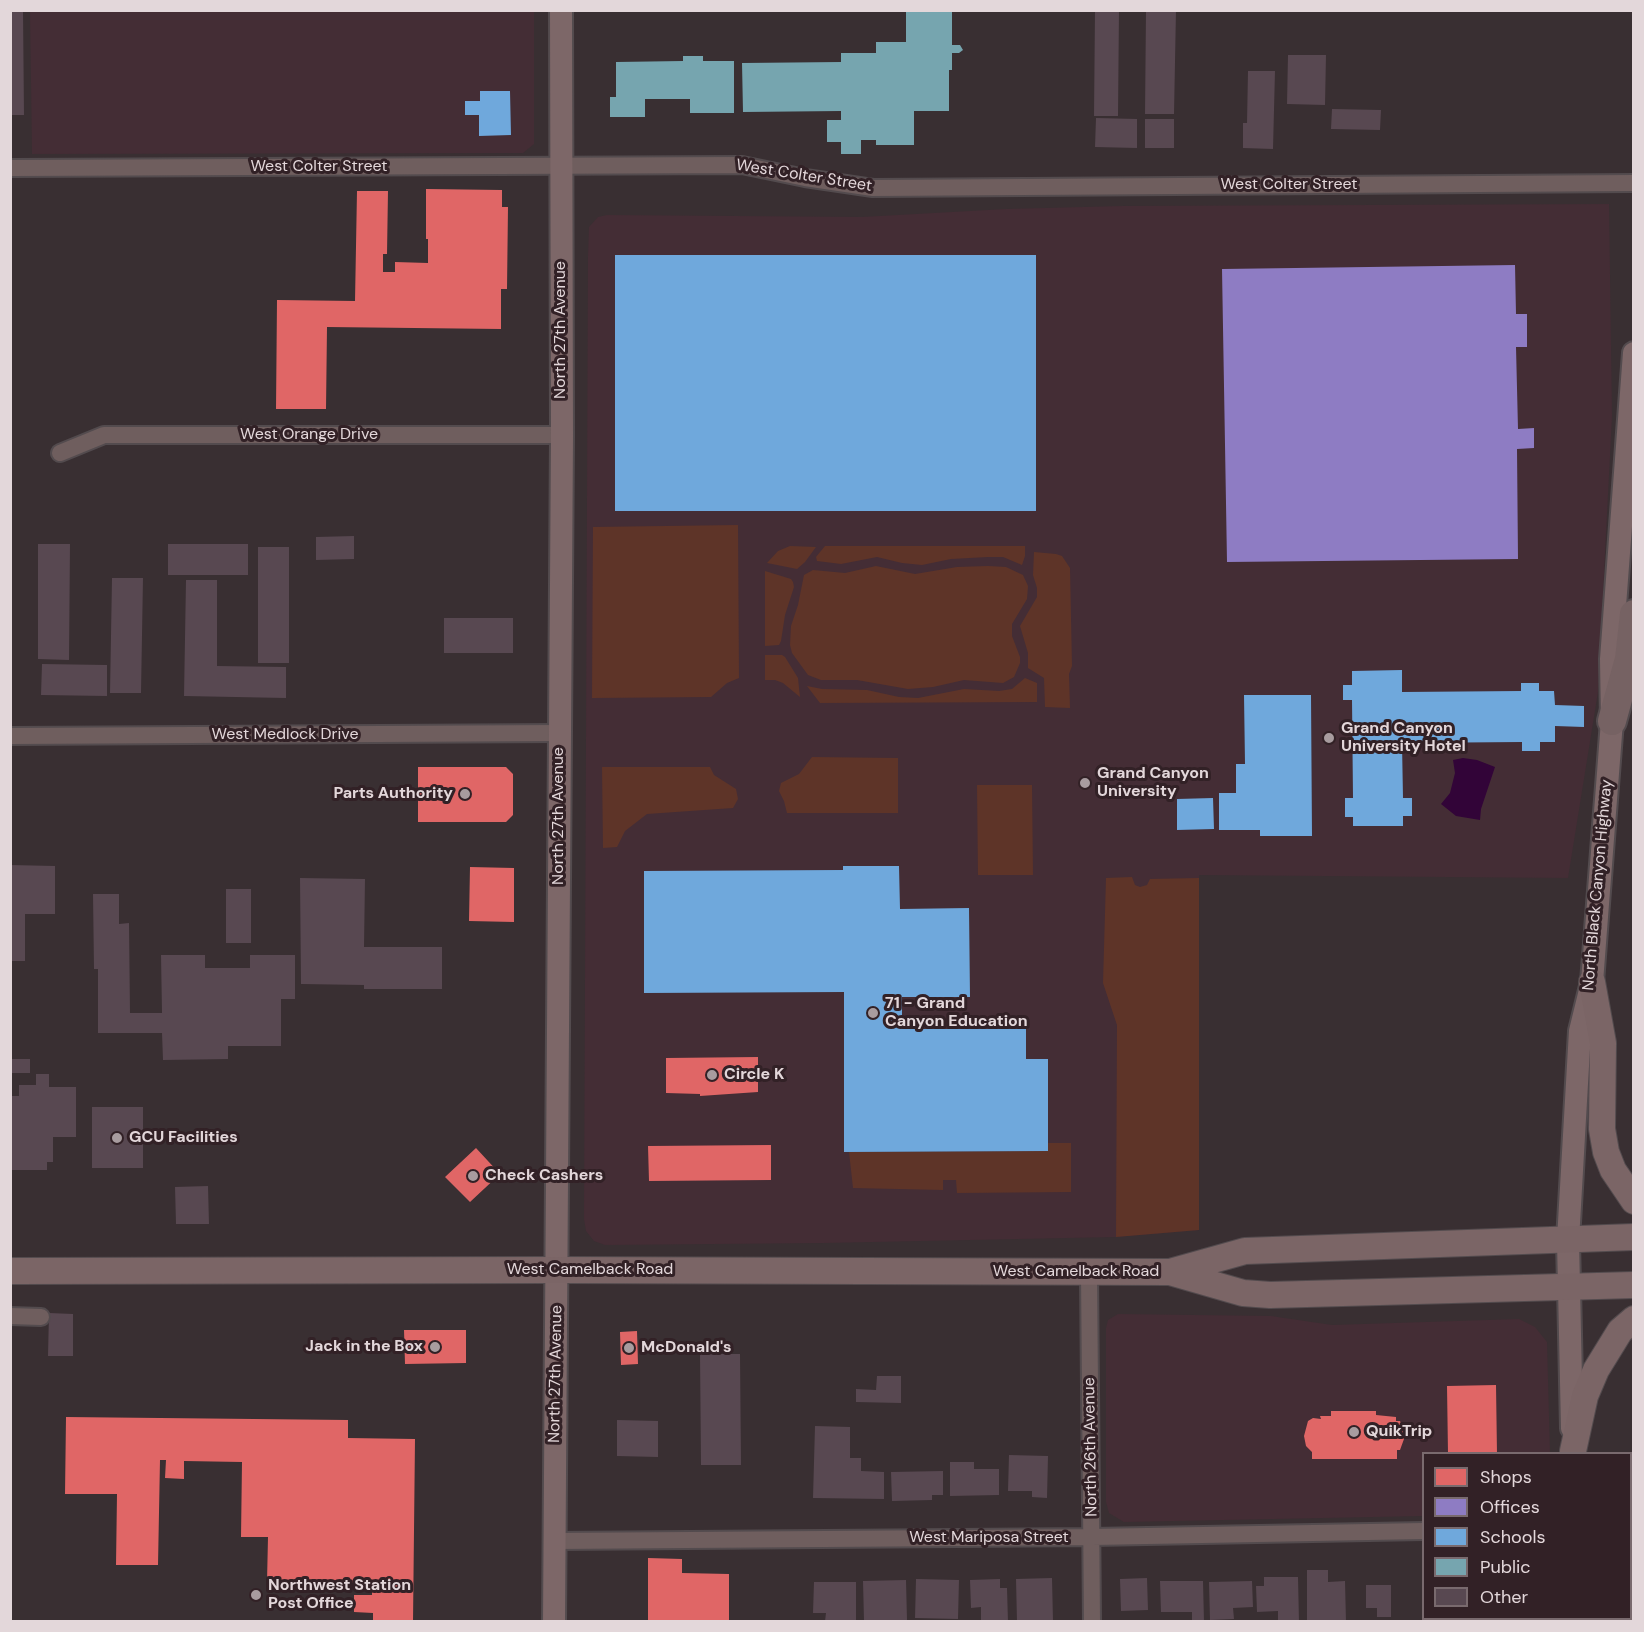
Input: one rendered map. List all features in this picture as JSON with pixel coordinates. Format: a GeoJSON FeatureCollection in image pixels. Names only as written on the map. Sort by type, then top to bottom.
{"type":"FeatureCollection","features":[{"type":"Feature","properties":{"kind":"highway"},"geometry":{"type":"LineString","coordinates":[[1612,721],[1629,659],[1634,614]]}},
{"type":"Feature","properties":{"kind":"main road","name":"North 27th Avenue"},"geometry":{"type":"LineString","coordinates":[[554,1622],[562,435],[561,10]]}},
{"type":"Feature","properties":{"kind":"main road","name":"North Black Canyon Highway"},"geometry":{"type":"LineString","coordinates":[[1573,1452],[1568,1240],[1580,1031],[1592,982],[1612,721],[1611,659],[1634,353]]}},
{"type":"Feature","properties":{"kind":"main road"},"geometry":{"type":"LineString","coordinates":[[1592,982],[1604,1043],[1602,1129],[1606,1152],[1628,1194]]}},
{"type":"Feature","properties":{"kind":"main road","name":"West Camelback Road"},"geometry":{"type":"LineString","coordinates":[[10,1271],[1170,1272],[1245,1251],[1626,1240]]}},
{"type":"Feature","properties":{"kind":"main road","name":"West Camelback Road"},"geometry":{"type":"LineString","coordinates":[[1170,1272],[1243,1293],[1270,1295],[1569,1287],[1627,1283]]}},
{"type":"Feature","properties":{"kind":"main road"},"geometry":{"type":"LineString","coordinates":[[1573,1452],[1585,1396],[1592,1379],[1607,1349],[1627,1325]]}},
{"type":"Feature","properties":{"kind":"street","name":"West Colter Street"},"geometry":{"type":"LineString","coordinates":[[10,168],[742,165],[805,178],[873,188],[1634,183]]}},
{"type":"Feature","properties":{"kind":"street","name":"West Orange Drive"},"geometry":{"type":"LineString","coordinates":[[60,453],[104,435],[562,435]]}},
{"type":"Feature","properties":{"kind":"street","name":"West Medlock Drive"},"geometry":{"type":"LineString","coordinates":[[10,736],[560,733]]}},
{"type":"Feature","properties":{"kind":"street","name":"North 26th Avenue"},"geometry":{"type":"LineString","coordinates":[[1089,1272],[1092,1622]]}},
{"type":"Feature","properties":{"kind":"street"},"geometry":{"type":"LineString","coordinates":[[10,1317],[41,1317]]}},
{"type":"Feature","properties":{"kind":"street","name":"West Mariposa Street"},"geometry":{"type":"LineString","coordinates":[[554,1541],[1422,1532]]}},
{"type":"Feature","properties":{"kind":"shaded area"},"geometry":{"type":"Polygon","coordinates":[[[30,11],[534,11],[534,144],[523,153],[32,154],[30,11]]]}},
{"type":"Feature","properties":{"kind":"shaded area","name":"Grand Canyon University"},"geometry":{"type":"Polygon","coordinates":[[[1609,204],[1612,416],[1598,692],[1568,878],[1199,875],[1199,1230],[1116,1237],[824,1243],[605,1245],[594,1241],[586,1231],[584,1219],[588,256],[589,227],[598,217],[607,215],[862,217],[1006,209],[1122,206],[1609,204]]]}},
{"type":"Feature","properties":{"kind":"shaded area"},"geometry":{"type":"Polygon","coordinates":[[[738,525],[739,678],[727,683],[711,697],[592,698],[593,527],[738,525]]]}},
{"type":"Feature","properties":{"kind":"shaded area"},"geometry":{"type":"Polygon","coordinates":[[[790,546],[816,547],[797,569],[767,563],[778,551],[790,546]]]}},
{"type":"Feature","properties":{"kind":"shaded area"},"geometry":{"type":"Polygon","coordinates":[[[825,546],[1025,546],[1025,556],[1022,565],[1003,557],[951,559],[922,565],[877,557],[841,564],[817,561],[816,557],[825,546]]]}},
{"type":"Feature","properties":{"kind":"shaded area"},"geometry":{"type":"Polygon","coordinates":[[[1034,552],[1062,556],[1070,568],[1072,666],[1069,674],[1070,708],[1045,707],[1044,678],[1028,668],[1028,653],[1020,626],[1037,597],[1033,575],[1034,552]]]}},
{"type":"Feature","properties":{"kind":"shaded area"},"geometry":{"type":"Polygon","coordinates":[[[876,566],[915,574],[957,567],[1006,567],[1023,575],[1028,586],[1027,599],[1012,624],[1012,636],[1020,657],[1014,677],[1003,683],[964,680],[933,687],[908,689],[857,680],[821,680],[808,675],[792,653],[790,645],[791,626],[804,575],[813,570],[845,573],[876,566]]]}},
{"type":"Feature","properties":{"kind":"shaded area"},"geometry":{"type":"Polygon","coordinates":[[[765,571],[791,579],[794,587],[779,645],[765,646],[765,571]]]}},
{"type":"Feature","properties":{"kind":"shaded area"},"geometry":{"type":"Polygon","coordinates":[[[765,655],[785,657],[798,678],[800,697],[783,683],[765,680],[765,655]]]}},
{"type":"Feature","properties":{"kind":"shaded area"},"geometry":{"type":"Polygon","coordinates":[[[1025,678],[1037,683],[1037,702],[820,703],[807,686],[822,689],[867,690],[899,697],[918,698],[964,689],[999,691],[1012,689],[1025,678]]]}},
{"type":"Feature","properties":{"kind":"shaded area"},"geometry":{"type":"Polygon","coordinates":[[[812,757],[898,758],[898,813],[787,813],[779,791],[781,783],[799,774],[812,757]]]}},
{"type":"Feature","properties":{"kind":"shaded area"},"geometry":{"type":"Polygon","coordinates":[[[1463,758],[1477,760],[1495,767],[1481,809],[1480,820],[1456,816],[1441,804],[1450,793],[1455,773],[1453,760],[1463,758]]]}},
{"type":"Feature","properties":{"kind":"shaded area"},"geometry":{"type":"Polygon","coordinates":[[[602,767],[710,767],[714,775],[736,789],[738,799],[733,808],[647,814],[625,831],[617,847],[603,848],[602,767]]]}},
{"type":"Feature","properties":{"kind":"shaded area"},"geometry":{"type":"Polygon","coordinates":[[[977,785],[1032,785],[1033,875],[978,875],[977,785]]]}},
{"type":"Feature","properties":{"kind":"shaded area"},"geometry":{"type":"Polygon","coordinates":[[[1132,877],[1135,885],[1140,887],[1147,885],[1150,879],[1199,878],[1199,1230],[1116,1237],[1117,1025],[1103,983],[1106,878],[1132,877]]]}},
{"type":"Feature","properties":{"kind":"shaded area"},"geometry":{"type":"Polygon","coordinates":[[[1048,1143],[1071,1143],[1071,1192],[957,1193],[956,1180],[943,1180],[943,1190],[853,1188],[849,1152],[1048,1151],[1048,1143]]]}},
{"type":"Feature","properties":{"kind":"shaded area"},"geometry":{"type":"Polygon","coordinates":[[[1118,1314],[1271,1316],[1332,1325],[1519,1319],[1535,1327],[1547,1342],[1550,1452],[1422,1452],[1422,1516],[1124,1522],[1109,1513],[1106,1502],[1106,1328],[1108,1320],[1118,1314]]]}},
{"type":"Feature","properties":{"kind":"building: Shops"},"geometry":{"type":"Polygon","coordinates":[[[426,189],[502,190],[502,207],[508,207],[507,289],[501,289],[501,329],[327,327],[326,409],[276,409],[277,300],[355,301],[357,191],[388,191],[387,254],[383,254],[383,272],[395,272],[395,262],[428,263],[426,189]]]}},
{"type":"Feature","properties":{"kind":"building: Shops","name":"Parts Authority"},"geometry":{"type":"Polygon","coordinates":[[[418,767],[506,767],[513,774],[513,815],[506,822],[418,822],[418,767]]]}},
{"type":"Feature","properties":{"kind":"building: Shops"},"geometry":{"type":"Polygon","coordinates":[[[470,867],[514,868],[514,922],[469,921],[470,867]]]}},
{"type":"Feature","properties":{"kind":"building: Shops","name":"Circle K"},"geometry":{"type":"Polygon","coordinates":[[[758,1057],[758,1092],[700,1096],[700,1094],[666,1093],[666,1058],[758,1057]]]}},
{"type":"Feature","properties":{"kind":"building: Shops"},"geometry":{"type":"Polygon","coordinates":[[[771,1145],[771,1180],[649,1181],[648,1146],[771,1145]]]}},
{"type":"Feature","properties":{"kind":"building: Shops","name":"Check Cashers"},"geometry":{"type":"Polygon","coordinates":[[[476,1148],[500,1174],[470,1202],[445,1177],[476,1148]]]}},
{"type":"Feature","properties":{"kind":"building: Shops","name":"Jack in the Box"},"geometry":{"type":"Polygon","coordinates":[[[404,1330],[466,1330],[466,1363],[405,1364],[404,1330]]]}},
{"type":"Feature","properties":{"kind":"building: Shops","name":"McDonald's"},"geometry":{"type":"Polygon","coordinates":[[[637,1331],[638,1364],[621,1365],[620,1332],[637,1331]]]}},
{"type":"Feature","properties":{"kind":"building: Shops"},"geometry":{"type":"Polygon","coordinates":[[[1496,1385],[1497,1452],[1448,1452],[1447,1386],[1496,1385]]]}},
{"type":"Feature","properties":{"kind":"building: Shops","name":"QuikTrip"},"geometry":{"type":"Polygon","coordinates":[[[1331,1411],[1376,1411],[1376,1415],[1396,1417],[1396,1421],[1400,1421],[1403,1428],[1404,1439],[1400,1450],[1397,1450],[1397,1459],[1312,1459],[1312,1452],[1306,1446],[1304,1436],[1308,1421],[1313,1418],[1321,1419],[1320,1416],[1331,1416],[1331,1411]]]}},
{"type":"Feature","properties":{"kind":"building: Shops"},"geometry":{"type":"Polygon","coordinates":[[[66,1417],[348,1420],[348,1438],[415,1439],[413,1622],[373,1622],[373,1613],[354,1612],[354,1595],[372,1595],[372,1583],[267,1582],[268,1537],[241,1537],[242,1462],[184,1461],[184,1479],[165,1478],[166,1460],[160,1460],[158,1565],[116,1565],[117,1494],[65,1494],[66,1417]]]}},
{"type":"Feature","properties":{"kind":"building: Shops"},"geometry":{"type":"Polygon","coordinates":[[[648,1558],[682,1559],[682,1573],[729,1574],[729,1622],[648,1622],[648,1558]]]}},
{"type":"Feature","properties":{"kind":"building: Offices"},"geometry":{"type":"Polygon","coordinates":[[[1515,265],[1516,314],[1527,314],[1527,347],[1516,347],[1518,429],[1534,428],[1534,448],[1517,449],[1518,559],[1227,562],[1222,269],[1515,265]]]}},
{"type":"Feature","properties":{"kind":"building: Schools"},"geometry":{"type":"Polygon","coordinates":[[[480,91],[510,91],[511,135],[479,136],[479,115],[465,115],[465,101],[480,101],[480,91]]]}},
{"type":"Feature","properties":{"kind":"building: Schools"},"geometry":{"type":"Polygon","coordinates":[[[615,255],[1036,255],[1036,511],[615,511],[615,255]]]}},
{"type":"Feature","properties":{"kind":"building: Schools"},"geometry":{"type":"Polygon","coordinates":[[[1402,670],[1402,692],[1521,691],[1521,683],[1539,683],[1539,691],[1554,691],[1555,705],[1584,706],[1584,727],[1555,726],[1555,742],[1540,742],[1540,751],[1522,751],[1522,742],[1402,743],[1403,798],[1412,798],[1412,816],[1403,816],[1403,826],[1353,826],[1353,817],[1345,817],[1345,798],[1353,798],[1352,700],[1343,700],[1343,685],[1352,685],[1352,671],[1402,670]]]}},
{"type":"Feature","properties":{"kind":"building: Schools"},"geometry":{"type":"Polygon","coordinates":[[[1244,695],[1311,695],[1312,836],[1260,836],[1260,830],[1219,830],[1219,793],[1236,793],[1236,764],[1245,764],[1244,695]]]}},
{"type":"Feature","properties":{"kind":"building: Schools"},"geometry":{"type":"Polygon","coordinates":[[[1213,798],[1214,829],[1177,830],[1177,799],[1213,798]]]}},
{"type":"Feature","properties":{"kind":"building: Schools","name":"71 - Grand Canyon Education"},"geometry":{"type":"Polygon","coordinates":[[[843,866],[899,866],[900,909],[969,908],[970,997],[902,997],[902,1029],[1026,1029],[1026,1059],[1048,1059],[1048,1151],[844,1152],[844,992],[644,993],[644,871],[843,870],[843,866]]]}},
{"type":"Feature","properties":{"kind":"building: Public"},"geometry":{"type":"Polygon","coordinates":[[[906,11],[952,11],[952,45],[960,45],[963,50],[959,53],[952,53],[952,70],[949,70],[949,111],[914,111],[914,145],[876,145],[876,140],[861,140],[861,154],[841,154],[841,142],[827,142],[827,120],[841,120],[841,111],[743,112],[742,63],[841,62],[841,53],[876,53],[876,42],[906,42],[906,11]]]}},
{"type":"Feature","properties":{"kind":"building: Public"},"geometry":{"type":"Polygon","coordinates":[[[683,56],[703,56],[703,61],[734,61],[734,113],[690,113],[690,99],[645,99],[645,117],[610,117],[610,97],[616,97],[616,62],[683,61],[683,56]]]}},
{"type":"Feature","properties":{"kind":"building: Other"},"geometry":{"type":"Polygon","coordinates":[[[10,10],[23,10],[24,115],[10,115],[10,10]]]}},
{"type":"Feature","properties":{"kind":"building: Other"},"geometry":{"type":"Polygon","coordinates":[[[1095,10],[1119,10],[1118,116],[1094,116],[1095,10]]]}},
{"type":"Feature","properties":{"kind":"building: Other"},"geometry":{"type":"Polygon","coordinates":[[[1146,10],[1176,10],[1174,114],[1145,114],[1146,10]]]}},
{"type":"Feature","properties":{"kind":"building: Other"},"geometry":{"type":"Polygon","coordinates":[[[1288,55],[1326,55],[1325,105],[1287,104],[1288,55]]]}},
{"type":"Feature","properties":{"kind":"building: Other"},"geometry":{"type":"Polygon","coordinates":[[[1248,71],[1275,71],[1273,149],[1243,148],[1243,123],[1247,123],[1248,71]]]}},
{"type":"Feature","properties":{"kind":"building: Other"},"geometry":{"type":"Polygon","coordinates":[[[1332,109],[1381,110],[1380,130],[1331,129],[1332,109]]]}},
{"type":"Feature","properties":{"kind":"building: Other"},"geometry":{"type":"Polygon","coordinates":[[[1096,118],[1137,119],[1137,148],[1095,147],[1096,118]]]}},
{"type":"Feature","properties":{"kind":"building: Other"},"geometry":{"type":"Polygon","coordinates":[[[1145,119],[1174,119],[1174,148],[1145,148],[1145,119]]]}},
{"type":"Feature","properties":{"kind":"building: Other"},"geometry":{"type":"Polygon","coordinates":[[[354,536],[354,559],[316,560],[316,537],[354,536]]]}},
{"type":"Feature","properties":{"kind":"building: Other"},"geometry":{"type":"Polygon","coordinates":[[[38,544],[70,544],[69,660],[38,659],[38,544]]]}},
{"type":"Feature","properties":{"kind":"building: Other"},"geometry":{"type":"Polygon","coordinates":[[[168,544],[248,544],[248,575],[168,575],[168,544]]]}},
{"type":"Feature","properties":{"kind":"building: Other"},"geometry":{"type":"Polygon","coordinates":[[[258,547],[289,547],[289,663],[258,663],[258,547]]]}},
{"type":"Feature","properties":{"kind":"building: Other"},"geometry":{"type":"Polygon","coordinates":[[[112,578],[143,578],[141,693],[110,693],[112,578]]]}},
{"type":"Feature","properties":{"kind":"building: Other"},"geometry":{"type":"Polygon","coordinates":[[[186,580],[217,580],[217,666],[286,667],[286,698],[184,696],[186,580]]]}},
{"type":"Feature","properties":{"kind":"building: Other"},"geometry":{"type":"Polygon","coordinates":[[[444,618],[513,618],[513,653],[444,653],[444,618]]]}},
{"type":"Feature","properties":{"kind":"building: Other"},"geometry":{"type":"Polygon","coordinates":[[[42,664],[107,665],[107,696],[41,695],[42,664]]]}},
{"type":"Feature","properties":{"kind":"building: Other"},"geometry":{"type":"Polygon","coordinates":[[[10,865],[55,866],[55,914],[25,914],[25,961],[10,961],[10,865]]]}},
{"type":"Feature","properties":{"kind":"building: Other"},"geometry":{"type":"Polygon","coordinates":[[[300,878],[365,879],[364,947],[442,947],[442,989],[364,989],[364,985],[301,984],[300,878]]]}},
{"type":"Feature","properties":{"kind":"building: Other"},"geometry":{"type":"Polygon","coordinates":[[[226,889],[251,889],[251,943],[226,943],[226,889]]]}},
{"type":"Feature","properties":{"kind":"building: Other"},"geometry":{"type":"Polygon","coordinates":[[[93,894],[119,894],[119,924],[129,923],[130,1013],[162,1013],[161,955],[205,955],[205,968],[250,968],[250,955],[295,955],[295,999],[281,999],[281,1046],[228,1046],[228,1059],[163,1060],[162,1033],[98,1033],[98,969],[94,969],[93,894]]]}},
{"type":"Feature","properties":{"kind":"building: Other"},"geometry":{"type":"Polygon","coordinates":[[[10,1059],[30,1059],[30,1073],[10,1073],[10,1059]]]}},
{"type":"Feature","properties":{"kind":"building: Other"},"geometry":{"type":"Polygon","coordinates":[[[36,1074],[49,1074],[49,1087],[76,1087],[76,1137],[53,1137],[53,1162],[47,1162],[47,1170],[10,1170],[10,1149],[12,1149],[10,1096],[19,1096],[19,1085],[36,1085],[36,1074]]]}},
{"type":"Feature","properties":{"kind":"building: Other","name":"GCU Facilities"},"geometry":{"type":"Polygon","coordinates":[[[92,1107],[143,1107],[143,1168],[92,1168],[92,1107]]]}},
{"type":"Feature","properties":{"kind":"building: Other"},"geometry":{"type":"Polygon","coordinates":[[[208,1186],[209,1224],[176,1224],[175,1187],[208,1186]]]}},
{"type":"Feature","properties":{"kind":"building: Other"},"geometry":{"type":"Polygon","coordinates":[[[49,1313],[73,1314],[73,1356],[48,1356],[49,1313]]]}},
{"type":"Feature","properties":{"kind":"building: Other"},"geometry":{"type":"Polygon","coordinates":[[[700,1354],[740,1354],[741,1465],[701,1465],[700,1354]]]}},
{"type":"Feature","properties":{"kind":"building: Other"},"geometry":{"type":"Polygon","coordinates":[[[877,1376],[901,1376],[901,1403],[856,1402],[856,1389],[876,1390],[877,1376]]]}},
{"type":"Feature","properties":{"kind":"building: Other"},"geometry":{"type":"Polygon","coordinates":[[[617,1420],[658,1421],[658,1457],[617,1456],[617,1420]]]}},
{"type":"Feature","properties":{"kind":"building: Other"},"geometry":{"type":"Polygon","coordinates":[[[815,1426],[850,1427],[850,1458],[861,1458],[861,1471],[884,1472],[884,1499],[813,1498],[815,1426]]]}},
{"type":"Feature","properties":{"kind":"building: Other"},"geometry":{"type":"Polygon","coordinates":[[[1009,1455],[1048,1456],[1047,1498],[1032,1497],[1032,1491],[1008,1491],[1009,1455]]]}},
{"type":"Feature","properties":{"kind":"building: Other"},"geometry":{"type":"Polygon","coordinates":[[[950,1462],[974,1462],[974,1469],[999,1469],[999,1495],[950,1496],[950,1462]]]}},
{"type":"Feature","properties":{"kind":"building: Other"},"geometry":{"type":"Polygon","coordinates":[[[943,1471],[943,1495],[932,1495],[932,1500],[892,1501],[891,1472],[943,1471]]]}},
{"type":"Feature","properties":{"kind":"building: Other"},"geometry":{"type":"Polygon","coordinates":[[[1307,1570],[1328,1570],[1328,1582],[1345,1581],[1346,1622],[1307,1622],[1307,1570]]]}},
{"type":"Feature","properties":{"kind":"building: Other"},"geometry":{"type":"Polygon","coordinates":[[[1264,1577],[1298,1577],[1299,1622],[1278,1622],[1278,1611],[1257,1612],[1256,1586],[1264,1586],[1264,1577]]]}},
{"type":"Feature","properties":{"kind":"building: Other"},"geometry":{"type":"Polygon","coordinates":[[[1052,1578],[1053,1621],[1017,1622],[1016,1579],[1052,1578]]]}},
{"type":"Feature","properties":{"kind":"building: Other"},"geometry":{"type":"Polygon","coordinates":[[[1147,1578],[1148,1610],[1121,1611],[1120,1579],[1147,1578]]]}},
{"type":"Feature","properties":{"kind":"building: Other"},"geometry":{"type":"Polygon","coordinates":[[[916,1579],[959,1580],[958,1619],[915,1618],[916,1579]]]}},
{"type":"Feature","properties":{"kind":"building: Other"},"geometry":{"type":"Polygon","coordinates":[[[1000,1579],[1000,1588],[1007,1588],[1008,1622],[981,1622],[981,1607],[971,1608],[970,1580],[1000,1579]]]}},
{"type":"Feature","properties":{"kind":"building: Other"},"geometry":{"type":"Polygon","coordinates":[[[906,1580],[907,1620],[864,1621],[863,1581],[906,1580]]]}},
{"type":"Feature","properties":{"kind":"building: Other"},"geometry":{"type":"Polygon","coordinates":[[[1160,1581],[1203,1581],[1204,1622],[1192,1622],[1192,1612],[1161,1612],[1160,1581]]]}},
{"type":"Feature","properties":{"kind":"building: Other"},"geometry":{"type":"Polygon","coordinates":[[[1252,1581],[1253,1607],[1233,1608],[1234,1619],[1210,1620],[1209,1582],[1252,1581]]]}},
{"type":"Feature","properties":{"kind":"building: Other"},"geometry":{"type":"Polygon","coordinates":[[[814,1582],[856,1582],[856,1622],[825,1621],[826,1613],[813,1613],[814,1582]]]}},
{"type":"Feature","properties":{"kind":"building: Other"},"geometry":{"type":"Polygon","coordinates":[[[1366,1585],[1391,1585],[1391,1617],[1377,1617],[1377,1608],[1366,1608],[1366,1585]]]}},
{"type":"Feature","properties":{"kind":"place","name":"Grand Canyon University Hotel"},"geometry":{"type":"Point","coordinates":[1329,738]}},
{"type":"Feature","properties":{"kind":"place","name":"Grand Canyon University"},"geometry":{"type":"Point","coordinates":[1085,783]}},
{"type":"Feature","properties":{"kind":"place","name":"Parts Authority"},"geometry":{"type":"Point","coordinates":[465,794]}},
{"type":"Feature","properties":{"kind":"place","name":"71 - Grand Canyon Education"},"geometry":{"type":"Point","coordinates":[873,1013]}},
{"type":"Feature","properties":{"kind":"place","name":"Circle K"},"geometry":{"type":"Point","coordinates":[712,1075]}},
{"type":"Feature","properties":{"kind":"place","name":"GCU Facilities"},"geometry":{"type":"Point","coordinates":[117,1138]}},
{"type":"Feature","properties":{"kind":"place","name":"Check Cashers"},"geometry":{"type":"Point","coordinates":[473,1176]}},
{"type":"Feature","properties":{"kind":"place","name":"Jack in the Box"},"geometry":{"type":"Point","coordinates":[435,1347]}},
{"type":"Feature","properties":{"kind":"place","name":"McDonald's"},"geometry":{"type":"Point","coordinates":[629,1348]}},
{"type":"Feature","properties":{"kind":"place","name":"QuikTrip"},"geometry":{"type":"Point","coordinates":[1354,1432]}},
{"type":"Feature","properties":{"kind":"place","name":"Northwest Station Post Office"},"geometry":{"type":"Point","coordinates":[256,1595]}}]}
